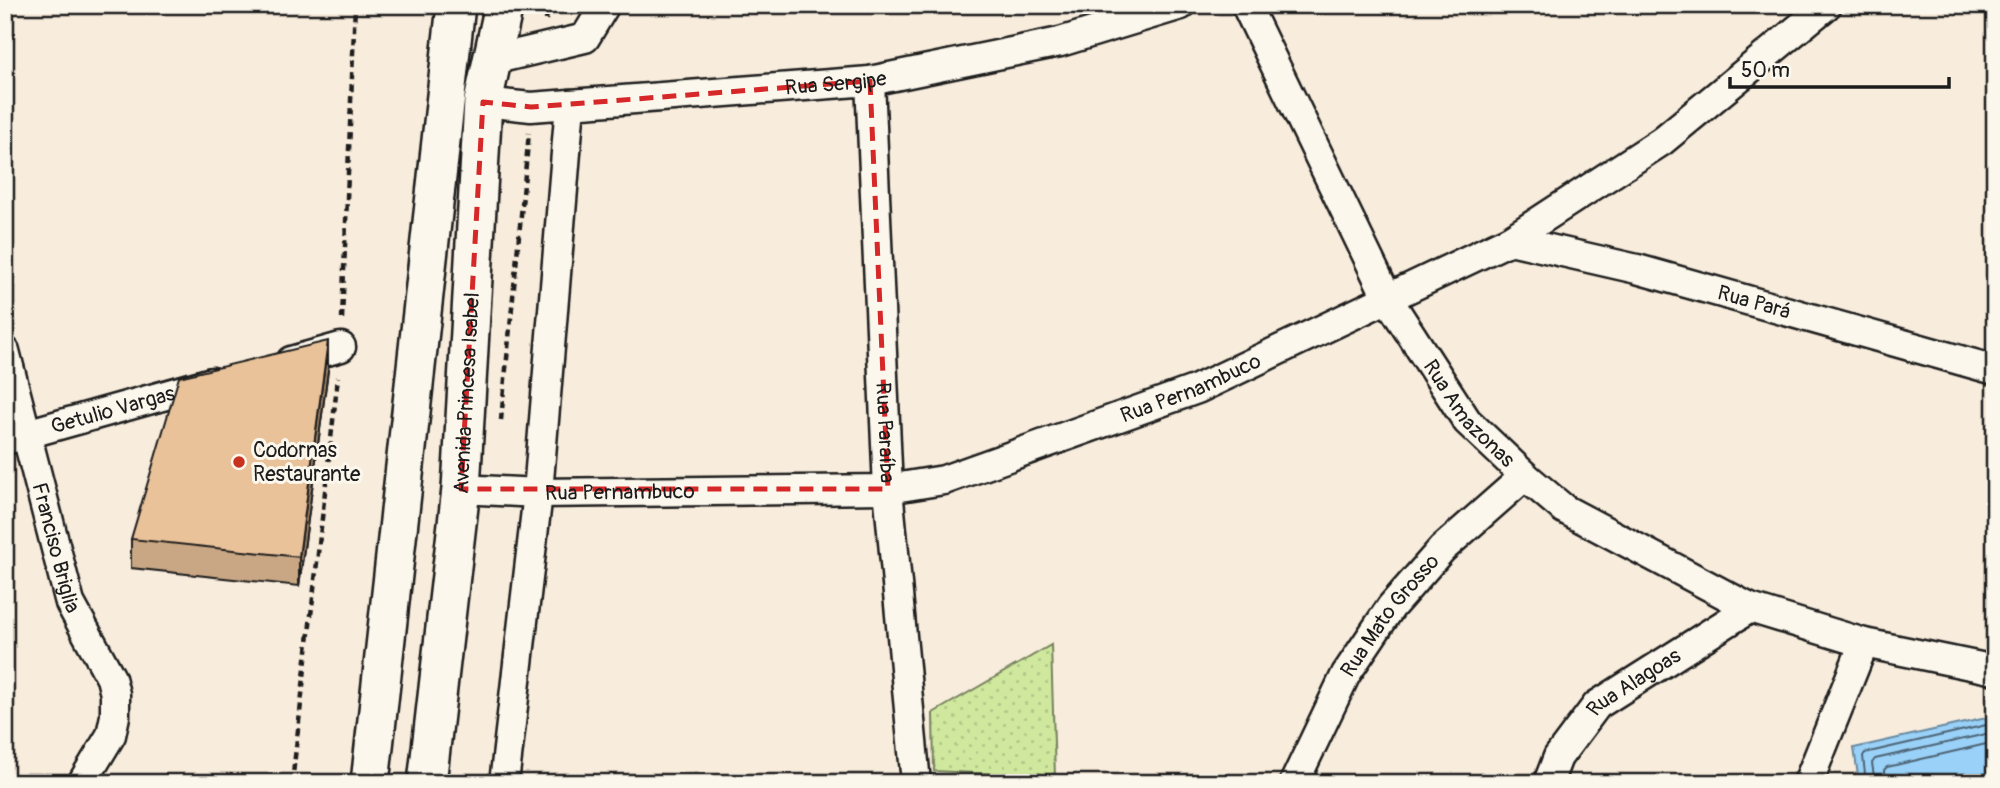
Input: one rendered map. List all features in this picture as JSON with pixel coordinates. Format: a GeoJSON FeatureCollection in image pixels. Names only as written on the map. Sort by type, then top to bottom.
{"type":"FeatureCollection","features":[{"type":"Feature","properties":{"kind":"main road"},"geometry":{"type":"LineString","coordinates":[[370,783],[456,5]]}},
{"type":"Feature","properties":{"kind":"main road","name":"Avenida Princesa Isabel"},"geometry":{"type":"LineString","coordinates":[[427,783],[461,489],[483,102],[504,5]]}},
{"type":"Feature","properties":{"kind":"street"},"geometry":{"type":"LineString","coordinates":[[492,60],[584,38],[605,5]]}},
{"type":"Feature","properties":{"kind":"street","name":"Rua Sergipe"},"geometry":{"type":"LineString","coordinates":[[483,102],[531,107],[870,81],[1060,42],[1181,5]]}},
{"type":"Feature","properties":{"kind":"street","name":"Rua Amazonas"},"geometry":{"type":"LineString","coordinates":[[1246,5],[1388,299],[1466,421],[1525,476],[1564,509],[1750,608],[1864,643],[1992,663]]}},
{"type":"Feature","properties":{"kind":"street","name":"Rua Pernambuco"},"geometry":{"type":"LineString","coordinates":[[461,489],[538,493],[888,489],[944,480],[1197,389],[1510,240],[1662,141],[1827,5]]}},
{"type":"Feature","properties":{"kind":"street","name":"Rua Paraíba"},"geometry":{"type":"LineString","coordinates":[[870,81],[888,489],[916,783]]}},
{"type":"Feature","properties":{"kind":"street"},"geometry":{"type":"LineString","coordinates":[[505,783],[538,493],[570,104]]}},
{"type":"Feature","properties":{"kind":"street","name":"Rua Pará"},"geometry":{"type":"LineString","coordinates":[[1510,240],[1637,269],[1995,370]]}},
{"type":"Feature","properties":{"kind":"street"},"geometry":{"type":"LineString","coordinates":[[268,367],[341,347]]}},
{"type":"Feature","properties":{"kind":"street","name":"Franciso Briglia"},"geometry":{"type":"LineString","coordinates":[[5,351],[16,436],[70,603],[111,678],[115,694],[115,716],[111,735],[82,783]]}},
{"type":"Feature","properties":{"kind":"street","name":"Getulio Vargas"},"geometry":{"type":"LineString","coordinates":[[16,436],[230,377]]}},
{"type":"Feature","properties":{"kind":"street","name":"Rua Mato Grosso"},"geometry":{"type":"LineString","coordinates":[[1294,783],[1346,674],[1391,607],[1442,549],[1525,476]]}},
{"type":"Feature","properties":{"kind":"street","name":"Rua Alagoas"},"geometry":{"type":"LineString","coordinates":[[1548,783],[1558,757],[1597,705],[1750,608]]}},
{"type":"Feature","properties":{"kind":"street"},"geometry":{"type":"LineString","coordinates":[[1808,783],[1864,643]]}},
{"type":"Feature","properties":{"kind":"path"},"geometry":{"type":"LineString","coordinates":[[292,783],[341,347],[355,5]]}},
{"type":"Feature","properties":{"kind":"path"},"geometry":{"type":"LineString","coordinates":[[541,49],[548,5]]}},
{"type":"Feature","properties":{"kind":"path"},"geometry":{"type":"LineString","coordinates":[[500,422],[531,107]]}},
{"type":"Feature","properties":{"kind":"highlighted area"},"geometry":{"type":"Polygon","coordinates":[[[870,81],[888,489],[461,489],[483,102],[531,107],[870,81]]]}},
{"type":"Feature","properties":{"kind":"green space"},"geometry":{"type":"Polygon","coordinates":[[[1051,645],[1055,777],[934,771],[933,713],[1051,645]]]}},
{"type":"Feature","properties":{"kind":"water"},"geometry":{"type":"Polygon","coordinates":[[[1995,716],[1995,783],[1859,783],[1854,748],[1995,716]]]}},
{"type":"Feature","properties":{"kind":"building","name":"Codornas Restaurante"},"geometry":{"type":"Polygon","coordinates":[[[328,341],[299,557],[131,539],[179,377],[328,341]]]}},
{"type":"Feature","properties":{"kind":"place","name":"Codornas Restaurante"},"geometry":{"type":"Point","coordinates":[239,462]}}]}
